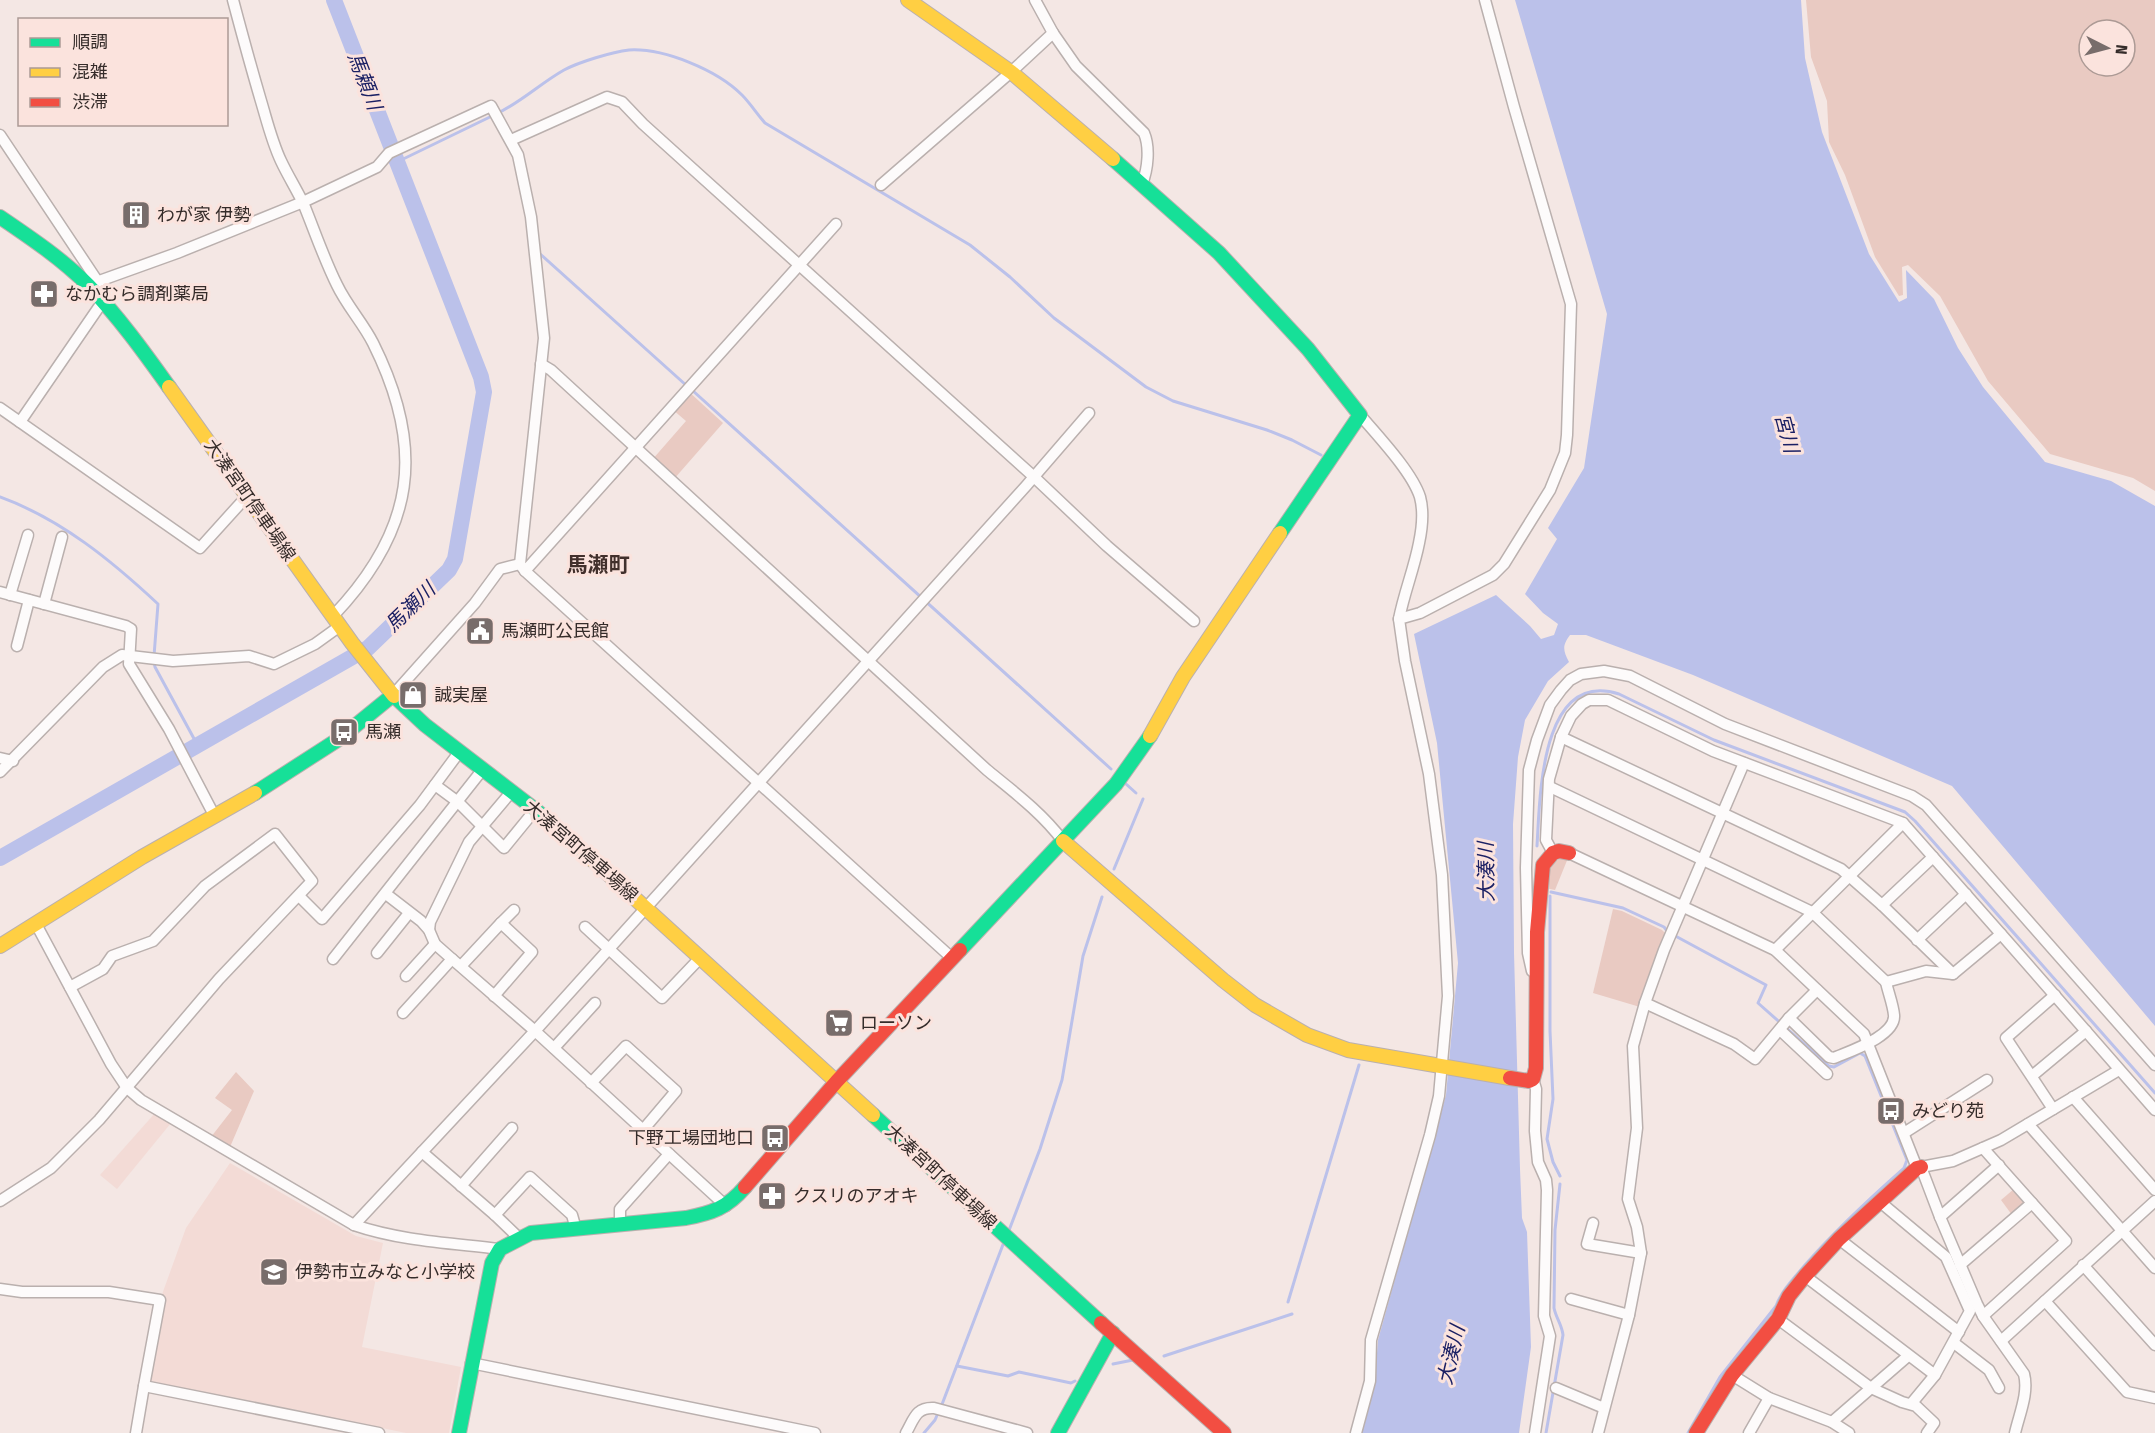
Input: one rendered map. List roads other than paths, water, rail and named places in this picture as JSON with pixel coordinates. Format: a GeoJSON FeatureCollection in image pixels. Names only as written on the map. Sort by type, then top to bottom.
{"type":"FeatureCollection","features":[{"type":"Feature","properties":{"kind":"street"},"geometry":{"type":"LineString","coordinates":[[0,772],[103,668],[117,657],[189,661],[249,656],[274,664],[315,644],[337,621],[381,553],[397,521],[407,472],[406,450],[390,382],[372,341],[337,287],[303,202],[280,160],[233,0]]}},
{"type":"Feature","properties":{"kind":"street"},"geometry":{"type":"LineString","coordinates":[[909,0],[1011,72],[1060,112],[1219,254],[1308,349],[1401,464],[1420,497],[1423,516],[1419,544],[1402,599],[1399,619],[1429,774],[1442,875],[1448,996],[1442,1067],[1430,1135],[1371,1340],[1370,1381],[1356,1433]]}},
{"type":"Feature","properties":{"kind":"street"},"geometry":{"type":"LineString","coordinates":[[1035,0],[1053,33],[1076,66],[1144,133],[1148,142],[1145,176],[1142,184]]}},
{"type":"Feature","properties":{"kind":"street"},"geometry":{"type":"LineString","coordinates":[[1399,619],[1420,613],[1493,575],[1504,564],[1550,490],[1565,453],[1571,304],[1507,85],[1485,0]]}},
{"type":"Feature","properties":{"kind":"street"},"geometry":{"type":"LineString","coordinates":[[881,185],[1053,33]]}},
{"type":"Feature","properties":{"kind":"street"},"geometry":{"type":"LineString","coordinates":[[511,140],[607,97],[622,102],[1107,546],[1194,621]]}},
{"type":"Feature","properties":{"kind":"street"},"geometry":{"type":"LineString","coordinates":[[0,135],[93,284],[303,202],[377,167],[389,153],[491,106],[518,155],[532,229],[544,338],[522,568]]}},
{"type":"Feature","properties":{"kind":"street","name":"大湊宮町停車場線"},"geometry":{"type":"LineString","coordinates":[[0,217],[93,284],[103,302],[143,350],[352,643],[393,695],[425,725],[535,810],[645,906],[1224,1433]]}},
{"type":"Feature","properties":{"kind":"street"},"geometry":{"type":"LineString","coordinates":[[0,946],[117,872],[291,771],[365,721],[393,695],[475,603],[500,569],[522,568],[634,448],[836,224]]}},
{"type":"Feature","properties":{"kind":"street"},"geometry":{"type":"LineString","coordinates":[[20,422],[103,302]]}},
{"type":"Feature","properties":{"kind":"street"},"geometry":{"type":"LineString","coordinates":[[541,364],[551,370],[987,770],[1020,797],[1053,828],[1062,841],[1255,1005],[1307,1035],[1348,1050],[1442,1067],[1528,1079],[1536,1089],[1535,1131],[1538,1162],[1546,1180],[1544,1316],[1550,1336],[1535,1433]]}},
{"type":"Feature","properties":{"kind":"street"},"geometry":{"type":"LineString","coordinates":[[354,1225],[535,1031],[645,906],[1026,486],[1089,413]]}},
{"type":"Feature","properties":{"kind":"street"},"geometry":{"type":"LineString","coordinates":[[2,414],[20,422],[200,549],[247,496]]}},
{"type":"Feature","properties":{"kind":"street"},"geometry":{"type":"LineString","coordinates":[[459,1433],[492,1263],[500,1249],[531,1233],[686,1218],[710,1213],[726,1206],[739,1195],[837,1081],[1116,784],[1134,760],[1183,677],[1360,416]]}},
{"type":"Feature","properties":{"kind":"street"},"geometry":{"type":"LineString","coordinates":[[28,535],[5,594],[129,628],[132,632],[129,664],[169,729],[214,815]]}},
{"type":"Feature","properties":{"kind":"street"},"geometry":{"type":"LineString","coordinates":[[45,604],[62,537]]}},
{"type":"Feature","properties":{"kind":"street"},"geometry":{"type":"LineString","coordinates":[[522,568],[953,959]]}},
{"type":"Feature","properties":{"kind":"street"},"geometry":{"type":"LineString","coordinates":[[18,646],[29,600]]}},
{"type":"Feature","properties":{"kind":"street"},"geometry":{"type":"LineString","coordinates":[[1535,988],[1528,953],[1526,868],[1529,770],[1550,705],[1561,690],[1570,680],[1581,674],[1604,671],[1630,676],[1725,724],[1919,800],[2155,1065]]}},
{"type":"Feature","properties":{"kind":"street"},"geometry":{"type":"LineString","coordinates":[[1552,853],[1546,840],[1549,779],[1561,737],[1571,716],[1589,700],[1608,700],[1713,751],[1903,823],[2155,1110]]}},
{"type":"Feature","properties":{"kind":"street"},"geometry":{"type":"LineString","coordinates":[[1561,737],[1841,869],[1953,974]]}},
{"type":"Feature","properties":{"kind":"street"},"geometry":{"type":"LineString","coordinates":[[299,896],[322,919],[460,751]]}},
{"type":"Feature","properties":{"kind":"street"},"geometry":{"type":"LineString","coordinates":[[0,758],[13,761]]}},
{"type":"Feature","properties":{"kind":"street"},"geometry":{"type":"LineString","coordinates":[[1598,1433],[1629,1315],[1641,1253],[1639,1233],[1628,1198],[1637,1128],[1633,1046],[1645,1003],[1669,939],[1744,763]]}},
{"type":"Feature","properties":{"kind":"street"},"geometry":{"type":"LineString","coordinates":[[333,959],[483,769]]}},
{"type":"Feature","properties":{"kind":"street"},"geometry":{"type":"LineString","coordinates":[[435,784],[458,802],[504,848],[535,810]]}},
{"type":"Feature","properties":{"kind":"street"},"geometry":{"type":"LineString","coordinates":[[1550,787],[1812,912],[1886,982],[1894,1016],[1893,1023],[1878,1038],[1834,1058],[1829,1057],[1784,1025]]}},
{"type":"Feature","properties":{"kind":"street"},"geometry":{"type":"LineString","coordinates":[[429,930],[430,922],[469,842],[512,791]]}},
{"type":"Feature","properties":{"kind":"street"},"geometry":{"type":"LineString","coordinates":[[1775,950],[1903,823]]}},
{"type":"Feature","properties":{"kind":"street"},"geometry":{"type":"LineString","coordinates":[[0,1200],[51,1168],[99,1120],[219,980],[312,881],[275,834],[205,886],[153,941],[112,956],[103,969],[70,987]]}},
{"type":"Feature","properties":{"kind":"street"},"geometry":{"type":"LineString","coordinates":[[1528,1079],[1536,1068],[1535,988],[1542,865],[1552,853],[1558,851],[1569,853],[1775,950],[1864,1034],[1960,1265],[1973,1307],[1935,1375],[1911,1404]]}},
{"type":"Feature","properties":{"kind":"street"},"geometry":{"type":"LineString","coordinates":[[1882,905],[1933,857]]}},
{"type":"Feature","properties":{"kind":"street"},"geometry":{"type":"LineString","coordinates":[[386,894],[421,921],[429,930],[435,944],[554,1048],[726,1206]]}},
{"type":"Feature","properties":{"kind":"street"},"geometry":{"type":"LineString","coordinates":[[1917,940],[1966,894]]}},
{"type":"Feature","properties":{"kind":"street"},"geometry":{"type":"LineString","coordinates":[[461,966],[514,910]]}},
{"type":"Feature","properties":{"kind":"street"},"geometry":{"type":"LineString","coordinates":[[377,953],[409,913]]}},
{"type":"Feature","properties":{"kind":"street"},"geometry":{"type":"LineString","coordinates":[[494,996],[532,952],[501,923]]}},
{"type":"Feature","properties":{"kind":"street"},"geometry":{"type":"LineString","coordinates":[[36,924],[111,1064],[127,1088],[141,1100],[354,1225],[375,1233],[401,1238],[500,1249]]}},
{"type":"Feature","properties":{"kind":"street"},"geometry":{"type":"LineString","coordinates":[[585,927],[662,998],[700,957]]}},
{"type":"Feature","properties":{"kind":"street"},"geometry":{"type":"LineString","coordinates":[[1886,982],[1926,971],[1953,974],[2001,934]]}},
{"type":"Feature","properties":{"kind":"street"},"geometry":{"type":"LineString","coordinates":[[406,976],[435,944]]}},
{"type":"Feature","properties":{"kind":"street"},"geometry":{"type":"LineString","coordinates":[[403,1012],[452,959]]}},
{"type":"Feature","properties":{"kind":"street"},"geometry":{"type":"LineString","coordinates":[[1645,1003],[1734,1044],[1755,1059],[1817,990]]}},
{"type":"Feature","properties":{"kind":"street"},"geometry":{"type":"LineString","coordinates":[[2053,1109],[2006,1038],[2055,995]]}},
{"type":"Feature","properties":{"kind":"street"},"geometry":{"type":"LineString","coordinates":[[554,1048],[595,1003]]}},
{"type":"Feature","properties":{"kind":"street"},"geometry":{"type":"LineString","coordinates":[[1784,1025],[1827,1074]]}},
{"type":"Feature","properties":{"kind":"street"},"geometry":{"type":"LineString","coordinates":[[2032,1076],[2086,1031]]}},
{"type":"Feature","properties":{"kind":"street"},"geometry":{"type":"LineString","coordinates":[[591,1083],[626,1046],[676,1091],[643,1130]]}},
{"type":"Feature","properties":{"kind":"street"},"geometry":{"type":"LineString","coordinates":[[1696,1433],[1731,1375],[1778,1319],[1789,1296],[1839,1239],[1879,1201],[1919,1167],[1953,1161],[1983,1148],[2119,1070]]}},
{"type":"Feature","properties":{"kind":"street"},"geometry":{"type":"LineString","coordinates":[[1904,1133],[1987,1080]]}},
{"type":"Feature","properties":{"kind":"street"},"geometry":{"type":"LineString","coordinates":[[2073,1097],[2155,1190]]}},
{"type":"Feature","properties":{"kind":"street"},"geometry":{"type":"LineString","coordinates":[[2028,1124],[2155,1268]]}},
{"type":"Feature","properties":{"kind":"street"},"geometry":{"type":"LineString","coordinates":[[461,1186],[512,1128]]}},
{"type":"Feature","properties":{"kind":"street"},"geometry":{"type":"LineString","coordinates":[[1983,1148],[2066,1241],[1983,1316]]}},
{"type":"Feature","properties":{"kind":"street"},"geometry":{"type":"LineString","coordinates":[[422,1152],[519,1238]]}},
{"type":"Feature","properties":{"kind":"street"},"geometry":{"type":"LineString","coordinates":[[620,1224],[620,1209],[669,1154]]}},
{"type":"Feature","properties":{"kind":"street"},"geometry":{"type":"LineString","coordinates":[[1940,1217],[1999,1165]]}},
{"type":"Feature","properties":{"kind":"street"},"geometry":{"type":"LineString","coordinates":[[495,1215],[530,1177],[572,1215],[576,1229]]}},
{"type":"Feature","properties":{"kind":"street"},"geometry":{"type":"LineString","coordinates":[[1879,1201],[1946,1257],[1973,1307],[1983,1316],[2019,1366],[2026,1382],[2015,1433]]}},
{"type":"Feature","properties":{"kind":"street"},"geometry":{"type":"LineString","coordinates":[[2001,1341],[2155,1201]]}},
{"type":"Feature","properties":{"kind":"street"},"geometry":{"type":"LineString","coordinates":[[1960,1265],[2032,1203]]}},
{"type":"Feature","properties":{"kind":"street"},"geometry":{"type":"LineString","coordinates":[[1593,1223],[1587,1244],[1641,1253]]}},
{"type":"Feature","properties":{"kind":"street"},"geometry":{"type":"LineString","coordinates":[[1839,1239],[1959,1332]]}},
{"type":"Feature","properties":{"kind":"street"},"geometry":{"type":"LineString","coordinates":[[2083,1265],[2155,1345]]}},
{"type":"Feature","properties":{"kind":"street"},"geometry":{"type":"LineString","coordinates":[[1805,1276],[1935,1375]]}},
{"type":"Feature","properties":{"kind":"street"},"geometry":{"type":"LineString","coordinates":[[0,1290],[109,1292],[160,1300],[136,1433]]}},
{"type":"Feature","properties":{"kind":"street"},"geometry":{"type":"LineString","coordinates":[[1571,1299],[1629,1315]]}},
{"type":"Feature","properties":{"kind":"street"},"geometry":{"type":"LineString","coordinates":[[2045,1301],[2127,1392],[2155,1398]]}},
{"type":"Feature","properties":{"kind":"street"},"geometry":{"type":"LineString","coordinates":[[1778,1319],[1870,1388],[1911,1404],[1934,1423],[1927,1433]]}},
{"type":"Feature","properties":{"kind":"street"},"geometry":{"type":"LineString","coordinates":[[1058,1433],[1113,1334]]}},
{"type":"Feature","properties":{"kind":"street"},"geometry":{"type":"LineString","coordinates":[[1953,1343],[1989,1370],[1999,1388]]}},
{"type":"Feature","properties":{"kind":"street"},"geometry":{"type":"LineString","coordinates":[[1832,1422],[1908,1356]]}},
{"type":"Feature","properties":{"kind":"street"},"geometry":{"type":"LineString","coordinates":[[471,1363],[814,1433]]}},
{"type":"Feature","properties":{"kind":"street"},"geometry":{"type":"LineString","coordinates":[[1731,1375],[1769,1398],[1832,1422],[1849,1433]]}},
{"type":"Feature","properties":{"kind":"street"},"geometry":{"type":"LineString","coordinates":[[144,1386],[379,1433]]}},
{"type":"Feature","properties":{"kind":"street"},"geometry":{"type":"LineString","coordinates":[[1556,1388],[1604,1408]]}},
{"type":"Feature","properties":{"kind":"street"},"geometry":{"type":"LineString","coordinates":[[1749,1433],[1769,1398]]}},
{"type":"Feature","properties":{"kind":"street"},"geometry":{"type":"LineString","coordinates":[[906,1433],[919,1411],[925,1407],[1027,1433]]}},
{"type":"Feature","properties":{"kind":"water"},"geometry":{"type":"Polygon","coordinates":[[[1515,0],[1801,0],[1805,58],[1822,132],[1869,254],[1899,302],[1907,298],[1906,270],[1934,299],[1958,348],[1983,387],[2045,462],[2111,481],[2155,506],[2155,1026],[1952,786],[1693,675],[1586,635],[1570,635],[1564,648],[1569,662],[1548,681],[1525,720],[1518,757],[1513,824],[1520,1169],[1522,1218],[1527,1232],[1531,1347],[1519,1433],[1361,1433],[1375,1378],[1378,1340],[1446,1095],[1458,963],[1437,743],[1414,634],[1496,595],[1541,639],[1554,635],[1558,624],[1543,613],[1525,594],[1557,539],[1548,528],[1584,468],[1607,314],[1515,0]]]}},
{"type":"Feature","properties":{"kind":"waterway","name":"馬瀬川"},"geometry":{"type":"LineString","coordinates":[[0,858],[368,648],[449,570],[455,559],[484,392],[481,377],[334,0]]}},
{"type":"Feature","properties":{"kind":"waterway"},"geometry":{"type":"LineString","coordinates":[[498,113],[564,70],[605,55],[629,50],[643,50],[689,62],[719,77],[731,86],[745,98],[765,123],[970,245],[1010,277],[1054,318],[1146,387],[1173,401],[1267,430],[1321,455]]}},
{"type":"Feature","properties":{"kind":"waterway"},"geometry":{"type":"LineString","coordinates":[[397,162],[492,116]]}},
{"type":"Feature","properties":{"kind":"waterway"},"geometry":{"type":"LineString","coordinates":[[539,253],[687,386]]}},
{"type":"Feature","properties":{"kind":"waterway"},"geometry":{"type":"LineString","coordinates":[[692,390],[1111,769]]}},
{"type":"Feature","properties":{"kind":"waterway"},"geometry":{"type":"LineString","coordinates":[[0,497],[65,529],[104,557],[158,604],[154,656]]}},
{"type":"Feature","properties":{"kind":"waterway"},"geometry":{"type":"LineString","coordinates":[[154,662],[198,746]]}},
{"type":"Feature","properties":{"kind":"waterway"},"geometry":{"type":"LineString","coordinates":[[1537,846],[1543,770],[1559,718],[1573,700],[1593,691],[1619,694],[1714,740],[1905,812],[2155,1093]]}},
{"type":"Feature","properties":{"kind":"waterway"},"geometry":{"type":"LineString","coordinates":[[1126,784],[1136,793]]}},
{"type":"Feature","properties":{"kind":"waterway"},"geometry":{"type":"LineString","coordinates":[[1114,869],[1143,799]]}},
{"type":"Feature","properties":{"kind":"waterway"},"geometry":{"type":"LineString","coordinates":[[1551,892],[1623,908],[1664,927],[1668,932],[1766,985],[1758,1003],[1829,1066],[1834,1067],[1860,1053],[1865,1056],[1907,1160],[1904,1168],[1840,1227],[1789,1284],[1776,1306],[1720,1377],[1688,1433]]}},
{"type":"Feature","properties":{"kind":"waterway"},"geometry":{"type":"LineString","coordinates":[[1550,896],[1550,1031],[1553,1099],[1547,1139],[1553,1162],[1560,1176]]}},
{"type":"Feature","properties":{"kind":"waterway"},"geometry":{"type":"LineString","coordinates":[[1008,1233],[1040,1149],[1062,1080],[1083,956],[1102,897]]}},
{"type":"Feature","properties":{"kind":"waterway"},"geometry":{"type":"LineString","coordinates":[[1288,1302],[1359,1065]]}},
{"type":"Feature","properties":{"kind":"waterway"},"geometry":{"type":"LineString","coordinates":[[1546,1433],[1563,1335],[1554,1308],[1555,1230],[1560,1184]]}},
{"type":"Feature","properties":{"kind":"waterway"},"geometry":{"type":"LineString","coordinates":[[941,1407],[1004,1242]]}},
{"type":"Feature","properties":{"kind":"waterway"},"geometry":{"type":"LineString","coordinates":[[1164,1356],[1292,1314]]}},
{"type":"Feature","properties":{"kind":"waterway"},"geometry":{"type":"LineString","coordinates":[[1113,1364],[1133,1360]]}},
{"type":"Feature","properties":{"kind":"waterway"},"geometry":{"type":"LineString","coordinates":[[957,1366],[1008,1376],[1019,1372],[1071,1383],[1075,1381]]}},
{"type":"Feature","properties":{"kind":"waterway"},"geometry":{"type":"LineString","coordinates":[[924,1433],[938,1413]]}},
{"type":"Feature","properties":{"kind":"place","name":"わが家 伊勢"},"geometry":{"type":"Point","coordinates":[136,215]}},
{"type":"Feature","properties":{"kind":"place","name":"なかむら調剤薬局"},"geometry":{"type":"Point","coordinates":[44,294]}},
{"type":"Feature","properties":{"kind":"place","name":"馬瀬町公民館"},"geometry":{"type":"Point","coordinates":[480,631]}},
{"type":"Feature","properties":{"kind":"place","name":"誠実屋"},"geometry":{"type":"Point","coordinates":[413,695]}},
{"type":"Feature","properties":{"kind":"place","name":"馬瀬"},"geometry":{"type":"Point","coordinates":[344,732]}},
{"type":"Feature","properties":{"kind":"place","name":"ローソン"},"geometry":{"type":"Point","coordinates":[839,1023]}},
{"type":"Feature","properties":{"kind":"place","name":"みどり苑"},"geometry":{"type":"Point","coordinates":[1891,1111]}},
{"type":"Feature","properties":{"kind":"place","name":"下野工場団地口"},"geometry":{"type":"Point","coordinates":[775,1138]}},
{"type":"Feature","properties":{"kind":"place","name":"クスリのアオキ"},"geometry":{"type":"Point","coordinates":[772,1196]}},
{"type":"Feature","properties":{"kind":"place","name":"伊勢市立みなと小学校"},"geometry":{"type":"Point","coordinates":[274,1272]}},
{"type":"Feature","properties":{"kind":"district","name":"馬瀬町"},"geometry":{"type":"Point","coordinates":[598,565]}},
{"type":"Feature","properties":{"kind":"water label","name":"馬頼川"},"geometry":{"type":"Point","coordinates":[365,81]}},
{"type":"Feature","properties":{"kind":"water label","name":"宮川"},"geometry":{"type":"Point","coordinates":[1787,433]}},
{"type":"Feature","properties":{"kind":"water label","name":"大湊川"},"geometry":{"type":"Point","coordinates":[1486,872]}},
{"type":"Feature","properties":{"kind":"water label","name":"大湊川"},"geometry":{"type":"Point","coordinates":[1451,1355]}}]}
